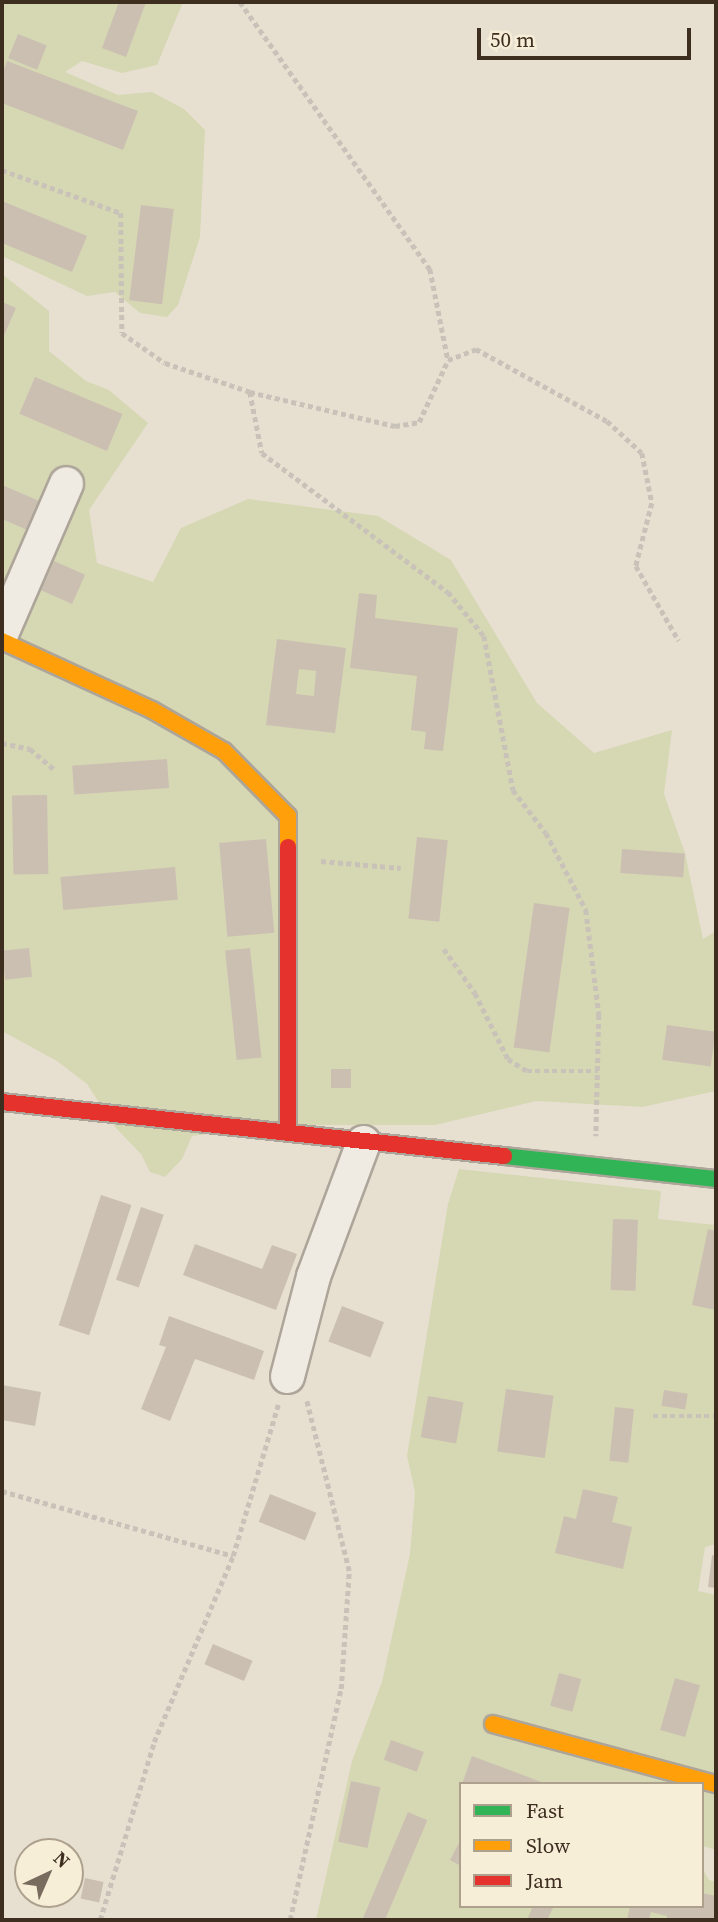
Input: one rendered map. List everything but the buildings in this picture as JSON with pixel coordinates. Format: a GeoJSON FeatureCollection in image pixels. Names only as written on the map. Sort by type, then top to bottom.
{"type":"FeatureCollection","features":[{"type":"Feature","properties":{"kind":"street"},"geometry":{"type":"LineString","coordinates":[[2,631],[66,483]]}},
{"type":"Feature","properties":{"kind":"street"},"geometry":{"type":"LineString","coordinates":[[2,641],[152,710],[224,751],[288,816],[288,1133]]}},
{"type":"Feature","properties":{"kind":"street"},"geometry":{"type":"LineString","coordinates":[[2,1102],[716,1179]]}},
{"type":"Feature","properties":{"kind":"street"},"geometry":{"type":"LineString","coordinates":[[287,1376],[313,1276],[363,1142]]}},
{"type":"Feature","properties":{"kind":"street"},"geometry":{"type":"LineString","coordinates":[[493,1724],[716,1784]]}},
{"type":"Feature","properties":{"kind":"path"},"geometry":{"type":"LineString","coordinates":[[2,170],[121,213],[122,333],[164,363],[250,393],[395,426],[419,422],[448,360],[430,270],[240,2]]}},
{"type":"Feature","properties":{"kind":"path"},"geometry":{"type":"LineString","coordinates":[[448,360],[476,349],[607,421],[642,453],[652,503],[636,566],[679,641]]}},
{"type":"Feature","properties":{"kind":"path"},"geometry":{"type":"LineString","coordinates":[[250,393],[262,453],[448,592],[484,636],[513,790],[546,833],[586,910],[599,1015],[596,1168]]}},
{"type":"Feature","properties":{"kind":"path"},"geometry":{"type":"LineString","coordinates":[[2,743],[30,749],[54,769]]}},
{"type":"Feature","properties":{"kind":"path"},"geometry":{"type":"LineString","coordinates":[[288,859],[401,868]]}},
{"type":"Feature","properties":{"kind":"path"},"geometry":{"type":"LineString","coordinates":[[444,949],[475,993],[508,1059],[527,1070],[598,1071]]}},
{"type":"Feature","properties":{"kind":"path"},"geometry":{"type":"LineString","coordinates":[[100,1920],[154,1742],[233,1556],[287,1376]]}},
{"type":"Feature","properties":{"kind":"path"},"geometry":{"type":"LineString","coordinates":[[287,1376],[309,1401],[349,1572],[341,1689],[290,1920]]}},
{"type":"Feature","properties":{"kind":"path"},"geometry":{"type":"LineString","coordinates":[[653,1416],[716,1416]]}},
{"type":"Feature","properties":{"kind":"path"},"geometry":{"type":"LineString","coordinates":[[2,1491],[233,1556]]}},
{"type":"Feature","properties":{"kind":"green space"},"geometry":{"type":"Polygon","coordinates":[[[2,2],[183,2],[157,65],[122,73],[82,61],[65,72],[118,95],[152,92],[184,109],[205,130],[200,237],[178,305],[167,317],[140,313],[115,292],[87,296],[2,256],[2,2]]]}},
{"type":"Feature","properties":{"kind":"green space"},"geometry":{"type":"Polygon","coordinates":[[[2,274],[49,311],[49,351],[86,381],[109,390],[148,423],[89,510],[97,563],[153,582],[181,528],[248,499],[378,516],[451,560],[537,703],[594,753],[672,730],[664,794],[685,853],[703,939],[716,931],[716,1091],[642,1107],[536,1101],[435,1125],[275,1125],[192,1136],[182,1159],[165,1177],[150,1172],[141,1154],[115,1127],[87,1084],[57,1061],[2,1031],[2,274]]]}},
{"type":"Feature","properties":{"kind":"green space"},"geometry":{"type":"Polygon","coordinates":[[[459,1169],[661,1191],[658,1219],[716,1225],[716,1544],[705,1547],[698,1591],[716,1595],[716,1850],[704,1846],[704,1782],[459,1782],[459,1908],[704,1908],[704,1871],[709,1880],[716,1882],[716,1920],[316,1920],[352,1761],[382,1682],[410,1554],[415,1492],[407,1456],[448,1204],[459,1169]]]}},
{"type":"Feature","properties":{"kind":"traffic: fast"},"geometry":{"type":"LineString","coordinates":[[504,1156],[716,1179]]}},
{"type":"Feature","properties":{"kind":"traffic: slow"},"geometry":{"type":"LineString","coordinates":[[2,641],[152,710],[224,751],[288,816],[288,847]]}},
{"type":"Feature","properties":{"kind":"traffic: slow"},"geometry":{"type":"LineString","coordinates":[[493,1724],[716,1784]]}},
{"type":"Feature","properties":{"kind":"traffic: jam"},"geometry":{"type":"LineString","coordinates":[[288,847],[288,1133]]}},
{"type":"Feature","properties":{"kind":"traffic: jam"},"geometry":{"type":"LineString","coordinates":[[2,1102],[504,1156]]}}]}
